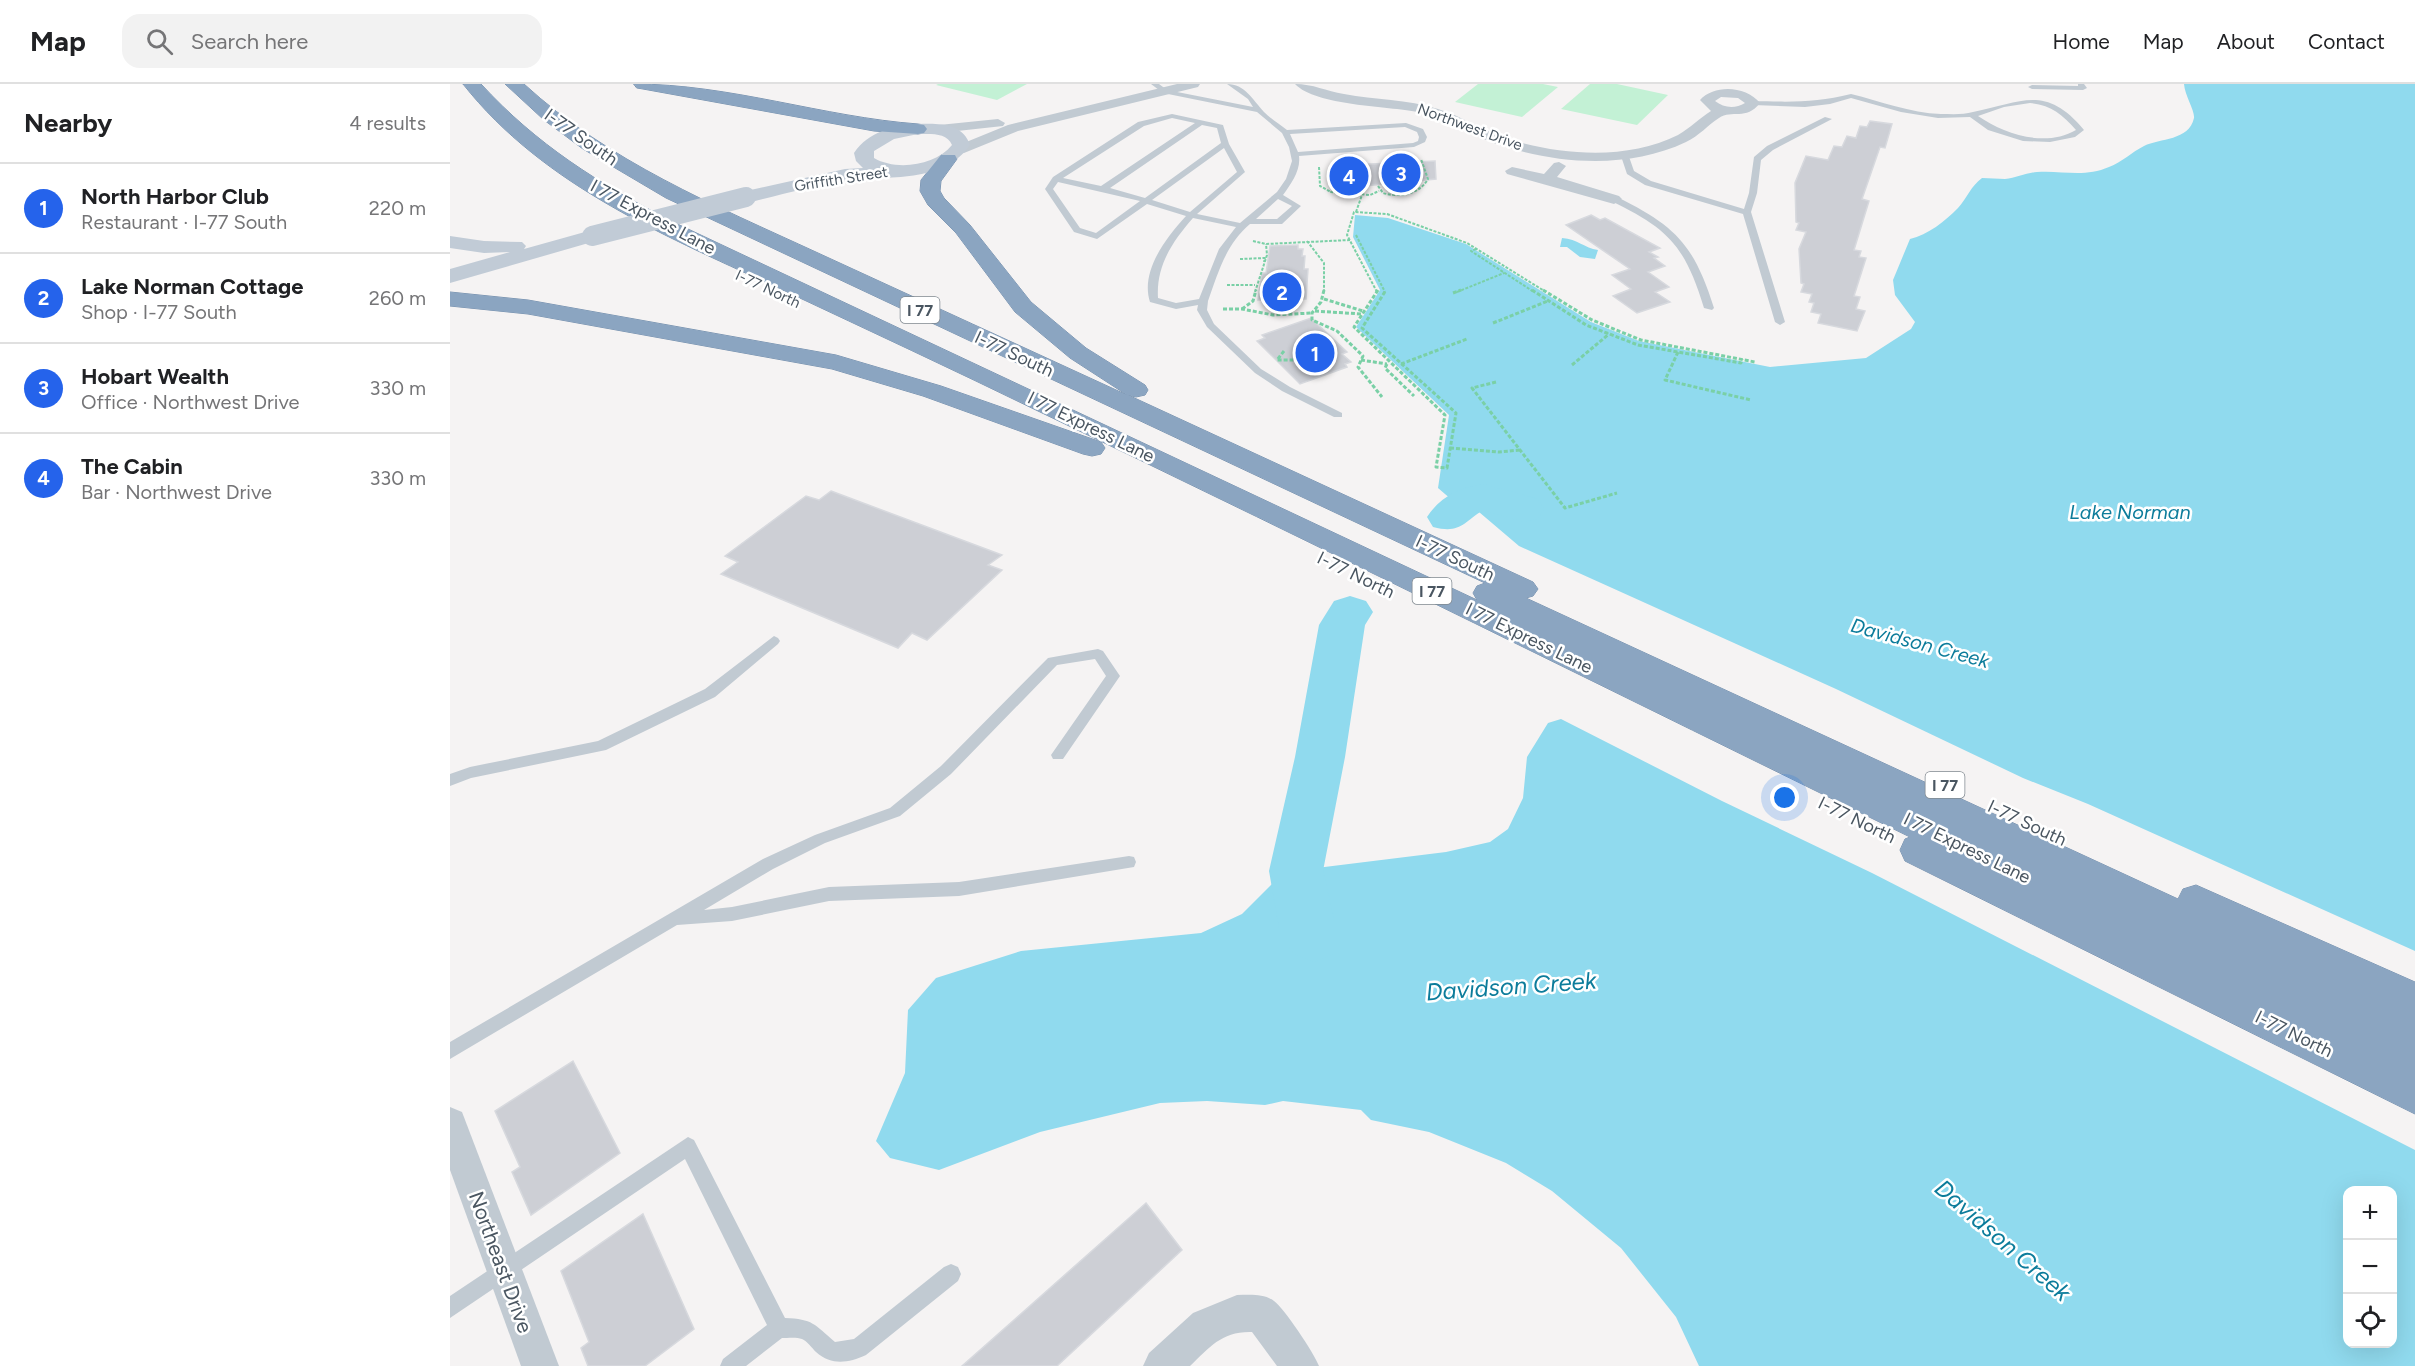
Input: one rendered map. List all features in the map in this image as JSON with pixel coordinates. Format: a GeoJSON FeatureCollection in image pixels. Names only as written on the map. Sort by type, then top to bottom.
{"type":"FeatureCollection","features":[{"type":"Feature","properties":{"kind":"highway","name":"I-77 North"},"geometry":{"type":"LineString","coordinates":[[454,84],[477,112],[512,146],[588,198],[699,256],[2415,1093]]}},
{"type":"Feature","properties":{"kind":"highway","name":"I 77 Express Lane"},"geometry":{"type":"LineString","coordinates":[[472,84],[509,125],[551,158],[604,192],[677,231],[967,367],[2415,1064]]}},
{"type":"Feature","properties":{"kind":"highway","name":"I 77 Express Lane"},"geometry":{"type":"LineString","coordinates":[[495,84],[531,118],[574,151],[627,183],[691,217],[2415,1029]]}},
{"type":"Feature","properties":{"kind":"highway","name":"I-77 South"},"geometry":{"type":"LineString","coordinates":[[514,84],[547,114],[589,146],[674,194],[2415,1002]]}},
{"type":"Feature","properties":{"kind":"highway"},"geometry":{"type":"LineString","coordinates":[[643,84],[874,126],[918,129]]}},
{"type":"Feature","properties":{"kind":"highway"},"geometry":{"type":"LineString","coordinates":[[953,154],[931,180],[932,196],[963,229],[1011,293],[1038,321],[1103,370],[1345,507]]}},
{"type":"Feature","properties":{"kind":"highway"},"geometry":{"type":"LineString","coordinates":[[450,298],[528,307],[665,333],[805,355],[867,370],[1109,454]]}},
{"type":"Feature","properties":{"kind":"highway"},"geometry":{"type":"LineString","coordinates":[[450,310],[665,333]]}},
{"type":"Feature","properties":{"kind":"main road","name":"Griffith Street"},"geometry":{"type":"LineString","coordinates":[[786,187],[841,162],[887,135],[918,129],[939,129]]}},
{"type":"Feature","properties":{"kind":"main road"},"geometry":{"type":"LineString","coordinates":[[939,129],[959,137],[961,145],[953,154]]}},
{"type":"Feature","properties":{"kind":"main road"},"geometry":{"type":"LineString","coordinates":[[871,144],[863,153],[865,161],[877,168],[896,170]]}},
{"type":"Feature","properties":{"kind":"main road","name":"Griffith Street"},"geometry":{"type":"LineString","coordinates":[[450,276],[519,258],[567,242],[786,187],[857,173],[918,169],[953,154]]}},
{"type":"Feature","properties":{"kind":"main road","name":"Griffith Street"},"geometry":{"type":"LineString","coordinates":[[450,243],[498,247],[567,242]]}},
{"type":"Feature","properties":{"kind":"main road"},"geometry":{"type":"LineString","coordinates":[[450,243],[458,253],[450,267]]}},
{"type":"Feature","properties":{"kind":"street"},"geometry":{"type":"LineString","coordinates":[[939,129],[993,124],[1158,87],[1193,84]]}},
{"type":"Feature","properties":{"kind":"street","name":"Northwest Drive"},"geometry":{"type":"LineString","coordinates":[[1302,84],[1336,97],[1425,109],[1500,141],[1569,155],[1647,150],[1681,139],[1722,110],[1711,105],[1707,100],[1718,93],[1734,93],[1747,97],[1753,103]]}},
{"type":"Feature","properties":{"kind":"street"},"geometry":{"type":"LineString","coordinates":[[953,154],[1012,128],[1158,87]]}},
{"type":"Feature","properties":{"kind":"street"},"geometry":{"type":"LineString","coordinates":[[1547,179],[1569,155]]}},
{"type":"Feature","properties":{"kind":"street","name":"Northwest Drive"},"geometry":{"type":"LineString","coordinates":[[1512,171],[1614,199]]}},
{"type":"Feature","properties":{"kind":"street","name":"Northeast Drive"},"geometry":{"type":"LineString","coordinates":[[450,1124],[540,1366]]}},
{"type":"Feature","properties":{"kind":"street"},"geometry":{"type":"LineString","coordinates":[[1162,1366],[1206,1326],[1237,1312],[1262,1314],[1300,1366]]}},
{"type":"Feature","properties":{"kind":"lane"},"geometry":{"type":"LineString","coordinates":[[1230,84],[1251,98],[1258,110],[1285,132],[1296,154],[1290,179],[1279,195],[1245,224],[1223,249],[1202,309],[1210,325],[1258,371],[1286,389],[1338,416]]}},
{"type":"Feature","properties":{"kind":"lane"},"geometry":{"type":"LineString","coordinates":[[2026,99],[2031,85],[2084,88],[2080,84]]}},
{"type":"Feature","properties":{"kind":"lane"},"geometry":{"type":"LineString","coordinates":[[1158,87],[1258,110]]}},
{"type":"Feature","properties":{"kind":"lane"},"geometry":{"type":"LineString","coordinates":[[1753,103],[1805,105],[1830,102],[1849,93],[1901,110],[1938,116],[1972,115],[2001,104],[2026,99],[2051,104],[2065,112],[2080,129],[2072,135],[2050,140],[2023,139],[1991,128],[1972,115]]}},
{"type":"Feature","properties":{"kind":"lane"},"geometry":{"type":"LineString","coordinates":[[1203,301],[1176,306],[1153,300],[1151,282],[1166,244],[1191,214],[1241,172],[1225,144],[1220,127],[1172,116],[1141,124],[1056,179],[1049,189],[1077,230],[1097,236],[1225,144]]}},
{"type":"Feature","properties":{"kind":"lane"},"geometry":{"type":"LineString","coordinates":[[1780,322],[1747,212],[1753,193],[1757,159],[1770,148],[1828,119]]}},
{"type":"Feature","properties":{"kind":"lane"},"geometry":{"type":"LineString","coordinates":[[1103,189],[1202,122]]}},
{"type":"Feature","properties":{"kind":"lane"},"geometry":{"type":"LineString","coordinates":[[1285,132],[1406,125],[1420,131],[1423,137],[1421,142],[1414,146],[1296,154]]}},
{"type":"Feature","properties":{"kind":"lane"},"geometry":{"type":"LineString","coordinates":[[1624,153],[1630,172],[1648,183],[1747,212]]}},
{"type":"Feature","properties":{"kind":"lane"},"geometry":{"type":"LineString","coordinates":[[1056,179],[1146,200],[1191,214],[1245,224],[1279,222],[1297,206],[1279,195]]}},
{"type":"Feature","properties":{"kind":"lane"},"geometry":{"type":"LineString","coordinates":[[1614,199],[1647,214],[1683,244],[1699,274],[1708,308]]}},
{"type":"Feature","properties":{"kind":"lane"},"geometry":{"type":"LineString","coordinates":[[450,780],[602,746],[710,693],[774,641]]}},
{"type":"Feature","properties":{"kind":"lane"},"geometry":{"type":"LineString","coordinates":[[450,1051],[768,864],[820,839],[895,812],[946,770],[1053,661],[1098,654],[1113,676],[1058,754]]}},
{"type":"Feature","properties":{"kind":"lane"},"geometry":{"type":"LineString","coordinates":[[674,920],[732,914],[830,894],[959,889],[1129,862]]}},
{"type":"Feature","properties":{"kind":"lane"},"geometry":{"type":"LineString","coordinates":[[450,1308],[688,1146],[779,1328]]}},
{"type":"Feature","properties":{"kind":"lane"},"geometry":{"type":"LineString","coordinates":[[730,1366],[779,1328],[805,1329],[831,1352],[844,1352],[859,1348],[951,1274]]}},
{"type":"Feature","properties":{"kind":"path"},"geometry":{"type":"LineString","coordinates":[[1378,186],[1379,191],[1386,195],[1397,196],[1426,184],[1428,179],[1419,155]]}},
{"type":"Feature","properties":{"kind":"path"},"geometry":{"type":"LineString","coordinates":[[1319,170],[1320,186],[1332,193],[1362,195],[1379,191]]}},
{"type":"Feature","properties":{"kind":"path"},"geometry":{"type":"LineString","coordinates":[[1332,193],[1340,187],[1353,185]]}},
{"type":"Feature","properties":{"kind":"path"},"geometry":{"type":"LineString","coordinates":[[1356,235],[1386,290],[1362,328],[1456,413],[1447,468],[1436,467],[1445,415],[1354,327],[1378,290],[1347,235],[1362,195]]}},
{"type":"Feature","properties":{"kind":"path"},"geometry":{"type":"LineString","coordinates":[[1356,212],[1387,214],[1467,243],[1592,320],[1641,340],[1755,362]]}},
{"type":"Feature","properties":{"kind":"path"},"geometry":{"type":"LineString","coordinates":[[1252,241],[1266,244],[1350,240]]}},
{"type":"Feature","properties":{"kind":"path"},"geometry":{"type":"LineString","coordinates":[[1308,241],[1323,259],[1324,300],[1314,312],[1312,320],[1337,331],[1363,356],[1358,367],[1382,397]]}},
{"type":"Feature","properties":{"kind":"path"},"geometry":{"type":"LineString","coordinates":[[1254,294],[1260,273],[1265,267],[1268,248],[1266,244]]}},
{"type":"Feature","properties":{"kind":"path"},"geometry":{"type":"LineString","coordinates":[[1476,249],[1471,251],[1586,325],[1638,345],[1741,363],[1742,359]]}},
{"type":"Feature","properties":{"kind":"path"},"geometry":{"type":"LineString","coordinates":[[1253,258],[1265,258],[1264,265]]}},
{"type":"Feature","properties":{"kind":"path"},"geometry":{"type":"LineString","coordinates":[[1453,292],[1505,273]]}},
{"type":"Feature","properties":{"kind":"path"},"geometry":{"type":"LineString","coordinates":[[1229,285],[1255,284],[1253,301],[1242,309]]}},
{"type":"Feature","properties":{"kind":"path"},"geometry":{"type":"LineString","coordinates":[[1324,300],[1363,313]]}},
{"type":"Feature","properties":{"kind":"path"},"geometry":{"type":"LineString","coordinates":[[1494,323],[1549,301]]}},
{"type":"Feature","properties":{"kind":"path"},"geometry":{"type":"LineString","coordinates":[[1358,331],[1375,308]]}},
{"type":"Feature","properties":{"kind":"path"},"geometry":{"type":"LineString","coordinates":[[1219,310],[1242,309],[1274,315],[1314,312],[1363,313]]}},
{"type":"Feature","properties":{"kind":"path"},"geometry":{"type":"LineString","coordinates":[[1572,365],[1609,334]]}},
{"type":"Feature","properties":{"kind":"path"},"geometry":{"type":"LineString","coordinates":[[1401,364],[1467,339]]}},
{"type":"Feature","properties":{"kind":"path"},"geometry":{"type":"LineString","coordinates":[[1284,351],[1277,360],[1293,360]]}},
{"type":"Feature","properties":{"kind":"path"},"geometry":{"type":"LineString","coordinates":[[1678,352],[1665,380],[1751,400]]}},
{"type":"Feature","properties":{"kind":"path"},"geometry":{"type":"LineString","coordinates":[[1361,360],[1394,365]]}},
{"type":"Feature","properties":{"kind":"path"},"geometry":{"type":"LineString","coordinates":[[1387,364],[1385,368],[1414,396]]}},
{"type":"Feature","properties":{"kind":"path"},"geometry":{"type":"LineString","coordinates":[[1496,382],[1472,388],[1565,508],[1617,493]]}},
{"type":"Feature","properties":{"kind":"path"},"geometry":{"type":"LineString","coordinates":[[1450,448],[1499,452],[1520,450]]}},
{"type":"Feature","properties":{"kind":"green space"},"geometry":{"type":"Polygon","coordinates":[[[1027,84],[997,100],[936,85],[1027,84]]]}},
{"type":"Feature","properties":{"kind":"green space"},"geometry":{"type":"Polygon","coordinates":[[[1478,84],[1543,84],[1558,87],[1522,117],[1455,102],[1478,84]]]}},
{"type":"Feature","properties":{"kind":"green space"},"geometry":{"type":"Polygon","coordinates":[[[1590,84],[1617,84],[1668,95],[1637,125],[1561,109],[1590,84]]]}},
{"type":"Feature","properties":{"kind":"water","name":"Lake Norman"},"geometry":{"type":"Polygon","coordinates":[[[2184,84],[2415,84],[2415,951],[2088,804],[2023,778],[1836,689],[1519,546],[1479,512],[1459,506],[1438,488],[1449,415],[1356,327],[1380,290],[1353,237],[1355,215],[1388,218],[1466,244],[1591,322],[1639,341],[1770,367],[1866,358],[1911,329],[1915,322],[1895,295],[1893,280],[1910,239],[1930,231],[1948,218],[1982,178],[2005,179],[2037,172],[2091,172],[2109,167],[2151,143],[2180,135],[2191,125],[2194,118],[2184,84]]]}},
{"type":"Feature","properties":{"kind":"water"},"geometry":{"type":"Polygon","coordinates":[[[1562,238],[1598,250],[1595,259],[1580,257],[1567,247],[1560,247],[1562,238]]]}},
{"type":"Feature","properties":{"kind":"water"},"geometry":{"type":"Polygon","coordinates":[[[1561,719],[1722,801],[1872,873],[2415,1150],[2415,1366],[1699,1366],[1676,1317],[1621,1248],[1552,1191],[1506,1163],[1429,1132],[1371,1120],[1361,1110],[1283,1101],[1265,1105],[1207,1101],[1160,1103],[1040,1132],[939,1170],[890,1158],[876,1141],[905,1073],[908,1010],[936,978],[1021,951],[1201,933],[1242,914],[1284,872],[1446,852],[1490,842],[1508,829],[1523,798],[1527,757],[1548,723],[1561,719]]]}},
{"type":"Feature","properties":{"kind":"building"},"geometry":{"type":"Polygon","coordinates":[[[1870,121],[1892,124],[1885,148],[1880,147],[1862,199],[1869,201],[1854,250],[1861,251],[1859,257],[1866,258],[1854,296],[1860,297],[1856,309],[1865,311],[1857,331],[1818,323],[1821,314],[1811,312],[1814,303],[1809,302],[1812,294],[1801,292],[1804,284],[1801,283],[1799,249],[1806,232],[1796,230],[1799,223],[1796,222],[1795,183],[1806,156],[1828,160],[1834,146],[1842,147],[1847,136],[1856,138],[1860,126],[1867,127],[1870,121]]]}},
{"type":"Feature","properties":{"kind":"building"},"geometry":{"type":"Polygon","coordinates":[[[1435,161],[1436,179],[1354,187],[1350,165],[1435,161]]]}},
{"type":"Feature","properties":{"kind":"building"},"geometry":{"type":"Polygon","coordinates":[[[1591,215],[1600,220],[1605,218],[1660,248],[1649,252],[1658,257],[1654,258],[1665,266],[1648,272],[1669,287],[1655,292],[1670,302],[1637,313],[1613,296],[1631,289],[1612,275],[1630,269],[1566,225],[1591,215]]]}},
{"type":"Feature","properties":{"kind":"building"},"geometry":{"type":"Polygon","coordinates":[[[1298,245],[1298,249],[1303,249],[1302,256],[1305,256],[1304,269],[1308,269],[1306,299],[1258,300],[1262,273],[1266,273],[1270,246],[1298,245]]]}},
{"type":"Feature","properties":{"kind":"building"},"geometry":{"type":"Polygon","coordinates":[[[1311,318],[1347,352],[1342,354],[1351,362],[1345,364],[1347,367],[1300,384],[1257,341],[1265,338],[1262,335],[1311,318]]]}},
{"type":"Feature","properties":{"kind":"building"},"geometry":{"type":"Polygon","coordinates":[[[831,491],[1002,555],[988,565],[1002,570],[927,640],[912,633],[898,648],[721,574],[738,562],[725,556],[806,496],[819,500],[831,491]]]}},
{"type":"Feature","properties":{"kind":"building"},"geometry":{"type":"Polygon","coordinates":[[[573,1061],[620,1153],[531,1215],[512,1172],[520,1167],[495,1111],[573,1061]]]}},
{"type":"Feature","properties":{"kind":"building"},"geometry":{"type":"Polygon","coordinates":[[[1146,1203],[1182,1250],[1057,1366],[962,1366],[1146,1203]]]}},
{"type":"Feature","properties":{"kind":"building"},"geometry":{"type":"Polygon","coordinates":[[[643,1214],[694,1329],[645,1366],[588,1366],[581,1348],[589,1342],[561,1271],[643,1214]]]}},
{"type":"Feature","properties":{"kind":"waterway","name":"Davidson Creek"},"geometry":{"type":"LineString","coordinates":[[1448,517],[1468,501],[1483,497],[1523,509]]}},
{"type":"Feature","properties":{"kind":"waterway","name":"Davidson Creek"},"geometry":{"type":"LineString","coordinates":[[1314,936],[1308,928],[1296,871],[1320,757],[1342,625],[1350,612]]}},
{"type":"Feature","properties":{"kind":"place","name":"Hobart Wealth"},"geometry":{"type":"Point","coordinates":[1401,173]}},
{"type":"Feature","properties":{"kind":"place","name":"The Cabin"},"geometry":{"type":"Point","coordinates":[1349,176]}},
{"type":"Feature","properties":{"kind":"place","name":"Lake Norman Cottage"},"geometry":{"type":"Point","coordinates":[1282,292]}},
{"type":"Feature","properties":{"kind":"place","name":"North Harbor Club"},"geometry":{"type":"Point","coordinates":[1315,353]}}]}
